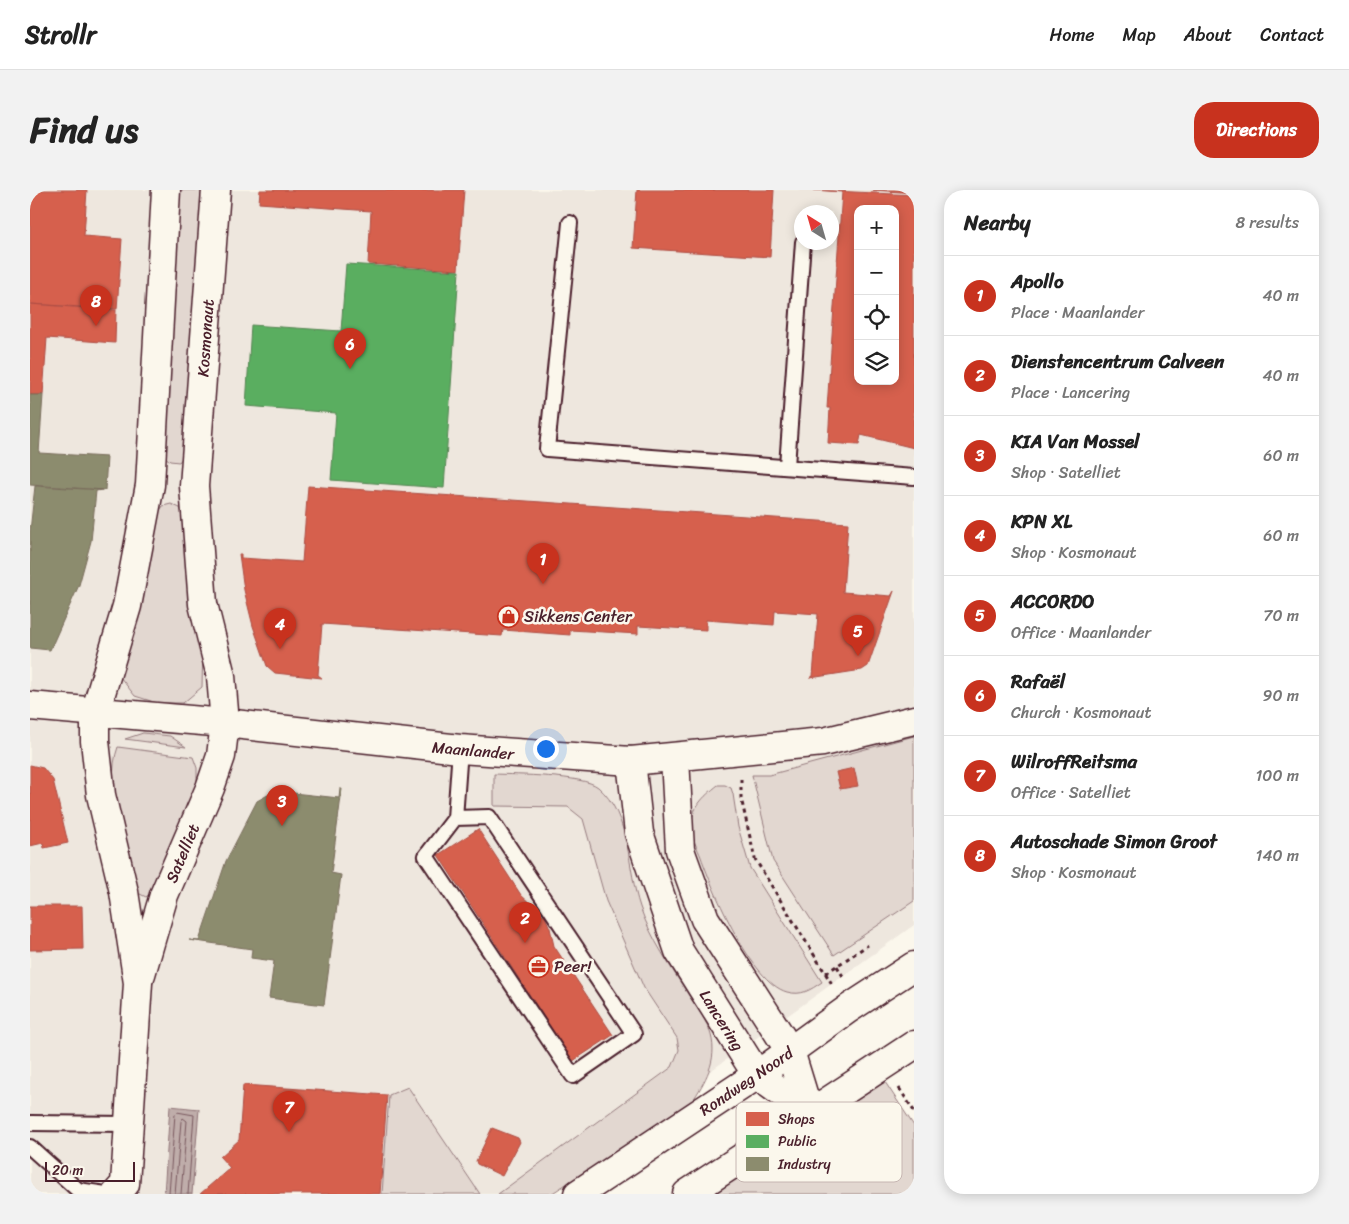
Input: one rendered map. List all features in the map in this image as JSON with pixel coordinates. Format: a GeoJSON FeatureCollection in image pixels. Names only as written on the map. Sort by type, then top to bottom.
{"type":"FeatureCollection","features":[{"type":"Feature","properties":{"kind":"street"},"geometry":{"type":"LineString","coordinates":[[95,712],[127,606],[150,484],[166,190]]}},
{"type":"Feature","properties":{"kind":"street","name":"Kosmonaut"},"geometry":{"type":"LineString","coordinates":[[216,190],[194,486],[203,604],[221,676],[225,723]]}},
{"type":"Feature","properties":{"kind":"street"},"geometry":{"type":"LineString","coordinates":[[150,484],[194,486]]}},
{"type":"Feature","properties":{"kind":"street","name":"Maanlander"},"geometry":{"type":"LineString","coordinates":[[30,706],[225,723],[460,750],[631,761],[823,742],[914,720]]}},
{"type":"Feature","properties":{"kind":"street","name":"Satelliet"},"geometry":{"type":"LineString","coordinates":[[95,712],[95,740],[101,795],[124,892],[138,983],[125,1184],[116,1194]]}},
{"type":"Feature","properties":{"kind":"street","name":"Satelliet"},"geometry":{"type":"LineString","coordinates":[[138,983],[164,895],[210,788],[221,756],[225,723]]}},
{"type":"Feature","properties":{"kind":"street"},"geometry":{"type":"LineString","coordinates":[[675,758],[680,850],[705,919],[790,1051],[805,1102]]}},
{"type":"Feature","properties":{"kind":"street","name":"Lancering"},"geometry":{"type":"LineString","coordinates":[[631,761],[639,833],[679,952],[757,1075],[793,1102]]}},
{"type":"Feature","properties":{"kind":"street","name":"Rondweg Noord"},"geometry":{"type":"LineString","coordinates":[[578,1194],[757,1075],[848,1009],[914,966]]}},
{"type":"Feature","properties":{"kind":"street"},"geometry":{"type":"LineString","coordinates":[[827,1102],[914,1045]]}},
{"type":"Feature","properties":{"kind":"street"},"geometry":{"type":"LineString","coordinates":[[686,1194],[736,1161]]}},
{"type":"Feature","properties":{"kind":"lane"},"geometry":{"type":"LineString","coordinates":[[570,223],[547,449],[914,477]]}},
{"type":"Feature","properties":{"kind":"lane"},"geometry":{"type":"LineString","coordinates":[[787,466],[802,250]]}},
{"type":"Feature","properties":{"kind":"lane"},"geometry":{"type":"LineString","coordinates":[[455,818],[489,817],[634,1034],[573,1076],[426,856],[455,818],[460,750]]}},
{"type":"Feature","properties":{"kind":"lane"},"geometry":{"type":"LineString","coordinates":[[30,1123],[130,1124]]}},
{"type":"Feature","properties":{"kind":"lane"},"geometry":{"type":"LineString","coordinates":[[30,1147],[78,1190],[106,1194]]}},
{"type":"Feature","properties":{"kind":"path"},"geometry":{"type":"LineString","coordinates":[[741,751],[741,798],[755,859],[848,1009]]}},
{"type":"Feature","properties":{"kind":"path"},"geometry":{"type":"LineString","coordinates":[[826,973],[868,944]]}},
{"type":"Feature","properties":{"kind":"shaded area"},"geometry":{"type":"Polygon","coordinates":[[[30,190],[914,190],[914,925],[663,1105],[530,1194],[30,1194],[30,190]]]}},
{"type":"Feature","properties":{"kind":"shaded area"},"geometry":{"type":"Polygon","coordinates":[[[176,190],[205,190],[187,452],[179,462],[170,461],[163,455],[176,190]]]}},
{"type":"Feature","properties":{"kind":"shaded area"},"geometry":{"type":"Polygon","coordinates":[[[171,504],[180,508],[184,518],[203,647],[202,687],[183,703],[157,703],[135,696],[120,677],[120,649],[156,516],[163,506],[171,504]]]}},
{"type":"Feature","properties":{"kind":"shaded area"},"geometry":{"type":"Polygon","coordinates":[[[143,733],[170,736],[186,747],[125,739],[143,733]]]}},
{"type":"Feature","properties":{"kind":"shaded area"},"geometry":{"type":"Polygon","coordinates":[[[914,736],[914,901],[834,955],[773,861],[752,775],[769,775],[914,736]]]}},
{"type":"Feature","properties":{"kind":"shaded area"},"geometry":{"type":"Polygon","coordinates":[[[118,747],[193,757],[197,768],[197,783],[154,891],[146,897],[138,893],[123,839],[115,800],[114,763],[118,747]]]}},
{"type":"Feature","properties":{"kind":"shaded area"},"geometry":{"type":"Polygon","coordinates":[[[494,774],[549,776],[579,780],[598,787],[609,799],[617,812],[622,827],[636,892],[645,919],[662,953],[704,1020],[713,1044],[709,1070],[692,1102],[551,1194],[498,1194],[672,1067],[679,1050],[677,1038],[644,988],[606,901],[583,819],[568,807],[494,806],[494,774]]]}},
{"type":"Feature","properties":{"kind":"shaded area"},"geometry":{"type":"Polygon","coordinates":[[[718,785],[725,785],[731,788],[738,827],[750,868],[822,982],[806,992],[787,992],[773,985],[760,971],[735,934],[714,891],[693,839],[691,828],[693,815],[699,804],[718,785]]]}},
{"type":"Feature","properties":{"kind":"shaded area"},"geometry":{"type":"Polygon","coordinates":[[[885,1082],[898,1102],[854,1102],[885,1082]]]}},
{"type":"Feature","properties":{"kind":"shaded area"},"geometry":{"type":"Polygon","coordinates":[[[408,1087],[480,1194],[382,1194],[389,1095],[408,1087]]]}},
{"type":"Feature","properties":{"kind":"shaded area"},"geometry":{"type":"Polygon","coordinates":[[[902,1108],[914,1126],[914,1194],[714,1194],[736,1180],[736,1182],[902,1182],[902,1108]]]}},
{"type":"Feature","properties":{"kind":"water"},"geometry":{"type":"Polygon","coordinates":[[[170,1106],[199,1109],[192,1194],[164,1194],[170,1106]]]}},
{"type":"Feature","properties":{"kind":"building: Shops"},"geometry":{"type":"Polygon","coordinates":[[[30,190],[87,190],[84,236],[122,239],[117,309],[30,304],[30,190]]]}},
{"type":"Feature","properties":{"kind":"building: Shops"},"geometry":{"type":"Polygon","coordinates":[[[260,190],[464,190],[458,270],[368,264],[371,211],[259,203],[260,190]]]}},
{"type":"Feature","properties":{"kind":"building: Shops"},"geometry":{"type":"Polygon","coordinates":[[[637,190],[774,190],[770,257],[633,248],[637,190]]]}},
{"type":"Feature","properties":{"kind":"building: Shops"},"geometry":{"type":"Polygon","coordinates":[[[814,190],[914,195],[914,448],[861,435],[859,445],[828,443],[830,408],[827,408],[842,192],[814,190]]]}},
{"type":"Feature","properties":{"kind":"building: Shops"},"geometry":{"type":"Polygon","coordinates":[[[873,190],[914,190],[914,193],[873,190]]]}},
{"type":"Feature","properties":{"kind":"building: Shops"},"geometry":{"type":"Polygon","coordinates":[[[30,304],[116,310],[115,343],[47,338],[43,395],[30,395],[30,304]]]}},
{"type":"Feature","properties":{"kind":"building: Shops"},"geometry":{"type":"Polygon","coordinates":[[[308,486],[848,523],[843,592],[891,596],[894,591],[868,666],[862,670],[810,678],[813,676],[818,614],[775,611],[774,625],[706,620],[706,630],[638,626],[638,634],[570,630],[570,635],[503,630],[502,636],[322,624],[318,675],[322,678],[275,673],[267,666],[253,626],[244,590],[239,554],[241,554],[241,558],[302,562],[308,486]]]}},
{"type":"Feature","properties":{"kind":"building: Shops"},"geometry":{"type":"Polygon","coordinates":[[[30,765],[43,768],[53,780],[68,843],[44,848],[43,843],[30,846],[30,765]]]}},
{"type":"Feature","properties":{"kind":"building: Shops"},"geometry":{"type":"Polygon","coordinates":[[[854,768],[858,786],[840,789],[836,772],[854,768]]]}},
{"type":"Feature","properties":{"kind":"building: Shops"},"geometry":{"type":"Polygon","coordinates":[[[478,829],[521,895],[545,917],[550,928],[554,946],[613,1035],[573,1061],[438,855],[478,829]]]}},
{"type":"Feature","properties":{"kind":"building: Shops"},"geometry":{"type":"Polygon","coordinates":[[[30,906],[82,906],[83,949],[30,950],[30,906]]]}},
{"type":"Feature","properties":{"kind":"building: Shops"},"geometry":{"type":"Polygon","coordinates":[[[243,1085],[387,1095],[380,1194],[200,1194],[230,1168],[220,1157],[239,1140],[243,1085]]]}},
{"type":"Feature","properties":{"kind":"building: Shops"},"geometry":{"type":"Polygon","coordinates":[[[492,1128],[518,1138],[520,1142],[502,1176],[477,1164],[476,1161],[492,1128]]]}},
{"type":"Feature","properties":{"kind":"building: Public"},"geometry":{"type":"Polygon","coordinates":[[[346,264],[459,271],[444,488],[331,480],[336,413],[246,406],[251,325],[341,331],[346,264]]]}},
{"type":"Feature","properties":{"kind":"building: Industry"},"geometry":{"type":"Polygon","coordinates":[[[30,395],[43,395],[39,453],[107,457],[105,490],[30,485],[30,395]]]}},
{"type":"Feature","properties":{"kind":"building: Industry"},"geometry":{"type":"Polygon","coordinates":[[[35,486],[102,490],[96,491],[91,541],[79,585],[50,650],[30,648],[30,531],[35,486]]]}},
{"type":"Feature","properties":{"kind":"building: Industry"},"geometry":{"type":"Polygon","coordinates":[[[340,789],[342,789],[331,873],[341,875],[324,1005],[269,998],[274,961],[251,958],[252,949],[189,940],[199,941],[226,861],[257,801],[275,791],[339,798],[340,789]]]}},
{"type":"Feature","properties":{"kind":"place","name":"Autoschade Simon Groot"},"geometry":{"type":"Point","coordinates":[96,326]}},
{"type":"Feature","properties":{"kind":"place","name":"Rafaël"},"geometry":{"type":"Point","coordinates":[350,369]}},
{"type":"Feature","properties":{"kind":"place","name":"Apollo"},"geometry":{"type":"Point","coordinates":[543,584]}},
{"type":"Feature","properties":{"kind":"place","name":"Sikkens Center"},"geometry":{"type":"Point","coordinates":[508,616]}},
{"type":"Feature","properties":{"kind":"place","name":"KPN XL"},"geometry":{"type":"Point","coordinates":[280,649]}},
{"type":"Feature","properties":{"kind":"place","name":"ACCORDO"},"geometry":{"type":"Point","coordinates":[858,656]}},
{"type":"Feature","properties":{"kind":"place","name":"KIA Van Mossel"},"geometry":{"type":"Point","coordinates":[282,826]}},
{"type":"Feature","properties":{"kind":"place","name":"Dienstencentrum Calveen"},"geometry":{"type":"Point","coordinates":[525,943]}},
{"type":"Feature","properties":{"kind":"place","name":"Peer!"},"geometry":{"type":"Point","coordinates":[538,966]}},
{"type":"Feature","properties":{"kind":"place","name":"WilroffReitsma"},"geometry":{"type":"Point","coordinates":[289,1132]}}]}
